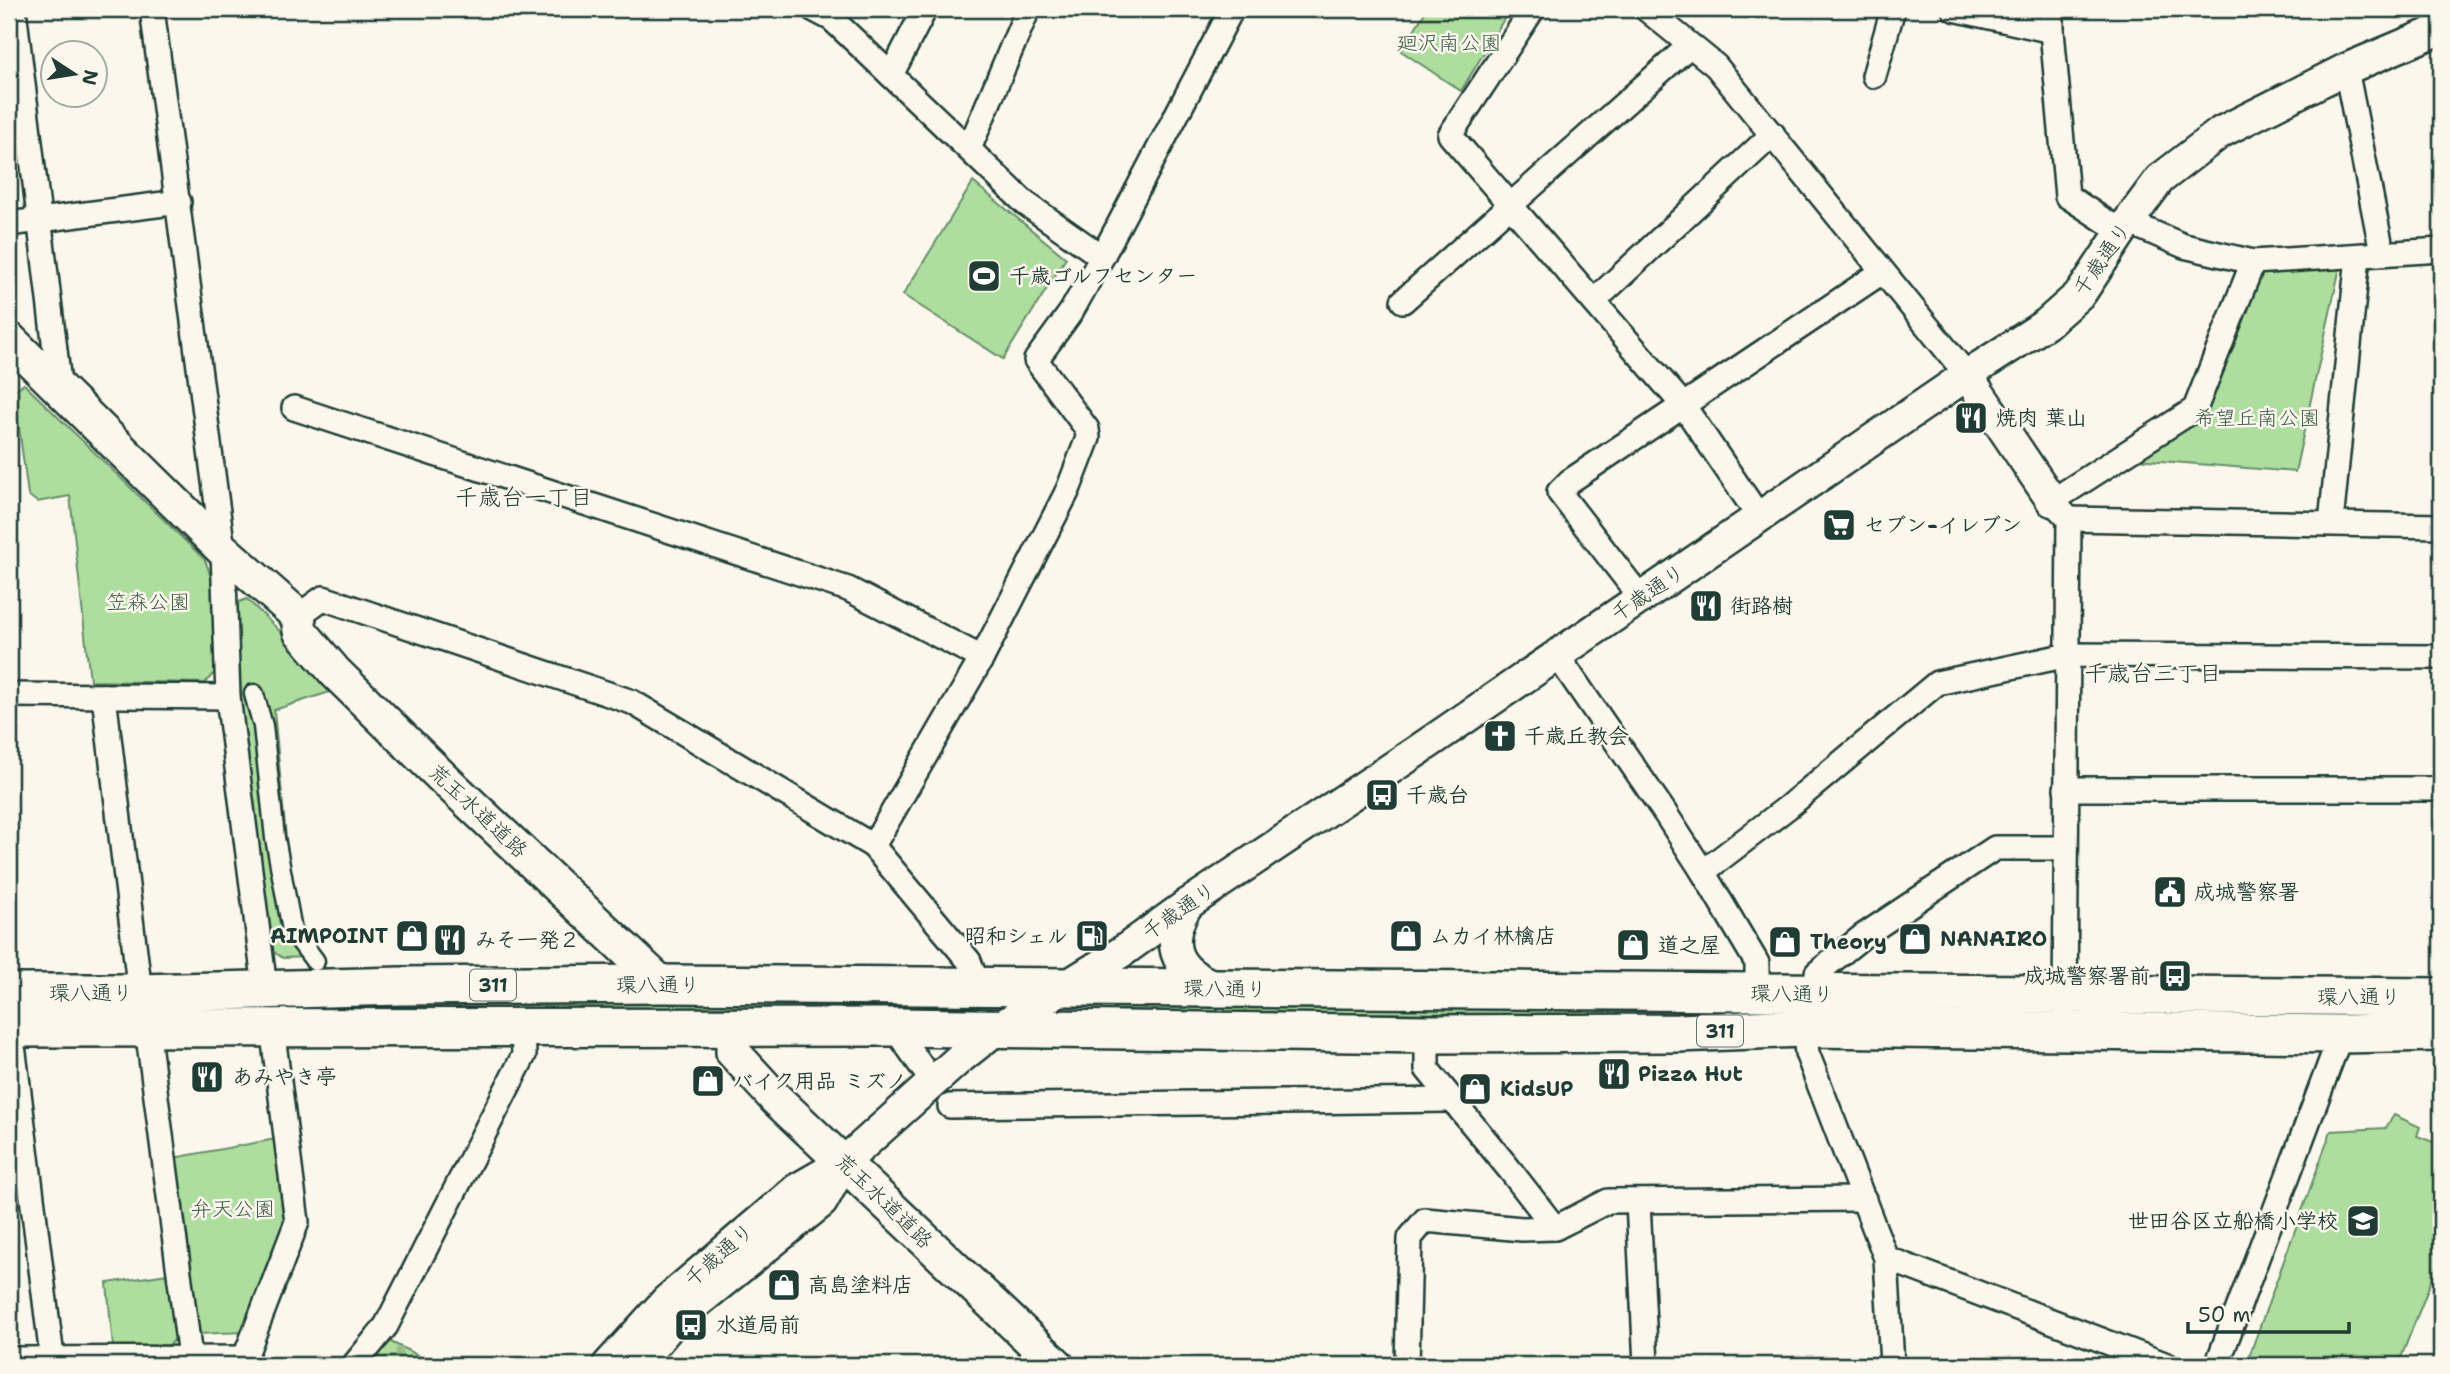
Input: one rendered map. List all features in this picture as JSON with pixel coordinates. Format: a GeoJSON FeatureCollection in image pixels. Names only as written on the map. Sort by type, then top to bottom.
{"type":"FeatureCollection","features":[{"type":"Feature","properties":{"kind":"main road","name":"荒玉水道道路"},"geometry":{"type":"LineString","coordinates":[[9,340],[173,514],[223,559],[286,624],[299,623],[335,672],[444,779],[663,984]]}},
{"type":"Feature","properties":{"kind":"main road","name":"荒玉水道道路"},"geometry":{"type":"LineString","coordinates":[[9,356],[61,398]]}},
{"type":"Feature","properties":{"kind":"main road","name":"環八通り"},"geometry":{"type":"LineString","coordinates":[[9,1029],[144,1010],[265,988],[663,984],[1757,993],[1810,1011]]}},
{"type":"Feature","properties":{"kind":"main road","name":"環八通り"},"geometry":{"type":"LineString","coordinates":[[9,993],[272,1027],[894,1027],[1427,1034],[1678,1033],[1810,1011],[2065,1012],[2441,997]]}},
{"type":"Feature","properties":{"kind":"main road","name":"環八通り"},"geometry":{"type":"LineString","coordinates":[[2065,1012],[2341,1034],[2441,1032]]}},
{"type":"Feature","properties":{"kind":"main road","name":"荒玉水道道路"},"geometry":{"type":"LineString","coordinates":[[733,1027],[733,1052],[776,1099],[1057,1365]]}},
{"type":"Feature","properties":{"kind":"street"},"geometry":{"type":"LineString","coordinates":[[14,9],[61,398]]}},
{"type":"Feature","properties":{"kind":"street"},"geometry":{"type":"LineString","coordinates":[[152,9],[223,559],[228,697],[265,988]]}},
{"type":"Feature","properties":{"kind":"street"},"geometry":{"type":"LineString","coordinates":[[813,9],[832,19],[1025,203],[1102,257]]}},
{"type":"Feature","properties":{"kind":"street"},"geometry":{"type":"LineString","coordinates":[[891,75],[925,9]]}},
{"type":"Feature","properties":{"kind":"street"},"geometry":{"type":"LineString","coordinates":[[969,149],[1028,9]]}},
{"type":"Feature","properties":{"kind":"street"},"geometry":{"type":"LineString","coordinates":[[873,846],[982,658],[1068,490],[1088,438],[1087,429],[1036,360],[1071,312],[1102,257],[1232,9]]}},
{"type":"Feature","properties":{"kind":"street"},"geometry":{"type":"LineString","coordinates":[[1534,9],[1450,135],[1683,405],[1760,518]]}},
{"type":"Feature","properties":{"kind":"street"},"geometry":{"type":"LineString","coordinates":[[1874,76],[1893,9]]}},
{"type":"Feature","properties":{"kind":"street"},"geometry":{"type":"LineString","coordinates":[[1954,9],[2052,20],[2067,196],[2125,227],[2184,246],[2253,262],[2441,250]]}},
{"type":"Feature","properties":{"kind":"street"},"geometry":{"type":"LineString","coordinates":[[1656,12],[1689,46],[1716,66],[1773,134],[1967,375],[2061,510],[2068,655],[2065,1012]]}},
{"type":"Feature","properties":{"kind":"street","name":"千歳通り"},"geometry":{"type":"LineString","coordinates":[[608,1365],[676,1292],[797,1189],[844,1162],[942,1095],[959,1059],[998,1028],[1123,951],[1188,904],[2046,324],[2081,293],[2160,179],[2221,132],[2346,69],[2441,29]]}},
{"type":"Feature","properties":{"kind":"street"},"geometry":{"type":"LineString","coordinates":[[1403,301],[1689,46]]}},
{"type":"Feature","properties":{"kind":"street"},"geometry":{"type":"LineString","coordinates":[[2346,69],[2382,253]]}},
{"type":"Feature","properties":{"kind":"street"},"geometry":{"type":"LineString","coordinates":[[1594,301],[1773,134]]}},
{"type":"Feature","properties":{"kind":"street"},"geometry":{"type":"LineString","coordinates":[[9,224],[178,202]]}},
{"type":"Feature","properties":{"kind":"street"},"geometry":{"type":"LineString","coordinates":[[2331,523],[2358,256]]}},
{"type":"Feature","properties":{"kind":"street"},"geometry":{"type":"LineString","coordinates":[[2061,510],[2195,409],[2253,262]]}},
{"type":"Feature","properties":{"kind":"street"},"geometry":{"type":"LineString","coordinates":[[1641,598],[1559,492],[1570,481],[1882,272]]}},
{"type":"Feature","properties":{"kind":"street"},"geometry":{"type":"LineString","coordinates":[[294,408],[848,589],[982,658]]}},
{"type":"Feature","properties":{"kind":"street"},"geometry":{"type":"LineString","coordinates":[[2061,510],[2441,526]]}},
{"type":"Feature","properties":{"kind":"street"},"geometry":{"type":"LineString","coordinates":[[299,623],[324,598],[632,702],[873,846],[969,961],[978,986]]}},
{"type":"Feature","properties":{"kind":"street"},"geometry":{"type":"LineString","coordinates":[[1557,655],[1665,813],[1757,963],[1757,993]]}},
{"type":"Feature","properties":{"kind":"street"},"geometry":{"type":"LineString","coordinates":[[1703,872],[1788,807],[1937,683],[2068,655],[2441,657]]}},
{"type":"Feature","properties":{"kind":"street"},"geometry":{"type":"LineString","coordinates":[[254,694],[263,726],[275,838],[292,930],[315,961]]}},
{"type":"Feature","properties":{"kind":"street"},"geometry":{"type":"LineString","coordinates":[[9,695],[228,697]]}},
{"type":"Feature","properties":{"kind":"street"},"geometry":{"type":"LineString","coordinates":[[104,696],[190,1357]]}},
{"type":"Feature","properties":{"kind":"street"},"geometry":{"type":"LineString","coordinates":[[2066,789],[2441,789]]}},
{"type":"Feature","properties":{"kind":"street"},"geometry":{"type":"LineString","coordinates":[[1892,1365],[1886,1258],[1807,1053],[1810,1011],[1818,973],[1863,936],[1995,848],[2066,848]]}},
{"type":"Feature","properties":{"kind":"street"},"geometry":{"type":"LineString","coordinates":[[1188,904],[1178,920],[1174,937],[1174,950],[1179,962],[1194,976],[1225,990]]}},
{"type":"Feature","properties":{"kind":"street"},"geometry":{"type":"LineString","coordinates":[[9,1359],[52,1362],[190,1357],[243,1362],[297,1222],[272,1027]]}},
{"type":"Feature","properties":{"kind":"street"},"geometry":{"type":"LineString","coordinates":[[354,1365],[386,1326],[524,1055],[523,1027]]}},
{"type":"Feature","properties":{"kind":"street"},"geometry":{"type":"LineString","coordinates":[[894,1027],[942,1095],[1451,1100]]}},
{"type":"Feature","properties":{"kind":"street"},"geometry":{"type":"LineString","coordinates":[[9,1029],[52,1362]]}},
{"type":"Feature","properties":{"kind":"street"},"geometry":{"type":"LineString","coordinates":[[1427,1034],[1427,1069],[1555,1228]]}},
{"type":"Feature","properties":{"kind":"street"},"geometry":{"type":"LineString","coordinates":[[2217,1365],[2341,1034]]}},
{"type":"Feature","properties":{"kind":"street","name":"千歳通り"},"geometry":{"type":"LineString","coordinates":[[637,1365],[673,1322],[822,1202],[844,1162]]}},
{"type":"Feature","properties":{"kind":"street"},"geometry":{"type":"LineString","coordinates":[[1407,1365],[1410,1238],[1425,1220],[1522,1229],[1555,1228],[1608,1201],[1864,1199]]}},
{"type":"Feature","properties":{"kind":"street"},"geometry":{"type":"LineString","coordinates":[[1638,1202],[1646,1365]]}},
{"type":"Feature","properties":{"kind":"street"},"geometry":{"type":"LineString","coordinates":[[1886,1258],[2167,1365]]}},
{"type":"Feature","properties":{"kind":"green space","name":"廻沢南公園"},"geometry":{"type":"Polygon","coordinates":[[[1427,9],[1510,9],[1461,91],[1401,51],[1427,9]]]}},
{"type":"Feature","properties":{"kind":"green space","name":"千歳ゴルフセンター"},"geometry":{"type":"Polygon","coordinates":[[[973,182],[1066,258],[1003,359],[903,295],[973,182]]]}},
{"type":"Feature","properties":{"kind":"green space","name":"希望丘南公園"},"geometry":{"type":"Polygon","coordinates":[[[2260,267],[2340,267],[2295,472],[2136,459],[2203,420],[2260,267]]]}},
{"type":"Feature","properties":{"kind":"green space","name":"笠森公園"},"geometry":{"type":"Polygon","coordinates":[[[24,384],[205,560],[213,587],[216,630],[215,672],[205,683],[90,681],[70,496],[37,502],[28,495],[14,390],[24,384]]]}},
{"type":"Feature","properties":{"kind":"green space","name":"笠森公園"},"geometry":{"type":"Polygon","coordinates":[[[247,599],[339,689],[274,710],[293,913],[308,957],[283,958],[272,951],[238,703],[234,604],[247,599]]]}},
{"type":"Feature","properties":{"kind":"green space"},"geometry":{"type":"Polygon","coordinates":[[[975,1002],[977,1007],[974,1011],[228,1011],[226,1003],[975,1002]]]}},
{"type":"Feature","properties":{"kind":"green space"},"geometry":{"type":"Polygon","coordinates":[[[1096,1003],[1719,1008],[1720,1015],[1095,1012],[1096,1003]]]}},
{"type":"Feature","properties":{"kind":"green space","name":"世田谷区立船橋小学校"},"geometry":{"type":"Polygon","coordinates":[[[2394,1115],[2420,1127],[2417,1136],[2441,1145],[2441,1256],[2398,1365],[2246,1365],[2331,1131],[2386,1128],[2394,1115]]]}},
{"type":"Feature","properties":{"kind":"green space","name":"弁天公園"},"geometry":{"type":"Polygon","coordinates":[[[276,1139],[287,1215],[244,1332],[197,1334],[173,1158],[276,1139]]]}},
{"type":"Feature","properties":{"kind":"green space","name":"弁天公園"},"geometry":{"type":"Polygon","coordinates":[[[168,1274],[177,1338],[169,1345],[113,1347],[107,1283],[168,1274]]]}},
{"type":"Feature","properties":{"kind":"green space"},"geometry":{"type":"Polygon","coordinates":[[[385,1339],[435,1364],[363,1365],[385,1339]]]}},
{"type":"Feature","properties":{"kind":"place","name":"千歳ゴルフセンター"},"geometry":{"type":"Point","coordinates":[984,276]}},
{"type":"Feature","properties":{"kind":"place","name":"焼肉 葉山"},"geometry":{"type":"Point","coordinates":[1971,418]}},
{"type":"Feature","properties":{"kind":"place","name":"セブン-イレブン"},"geometry":{"type":"Point","coordinates":[1839,525]}},
{"type":"Feature","properties":{"kind":"place","name":"街路樹"},"geometry":{"type":"Point","coordinates":[1706,606]}},
{"type":"Feature","properties":{"kind":"place","name":"千歳丘教会"},"geometry":{"type":"Point","coordinates":[1500,736]}},
{"type":"Feature","properties":{"kind":"place","name":"千歳台"},"geometry":{"type":"Point","coordinates":[1382,795]}},
{"type":"Feature","properties":{"kind":"place","name":"成城警察署"},"geometry":{"type":"Point","coordinates":[2170,892]}},
{"type":"Feature","properties":{"kind":"place","name":"AIMPOINT"},"geometry":{"type":"Point","coordinates":[412,936]}},
{"type":"Feature","properties":{"kind":"place","name":"昭和シェル"},"geometry":{"type":"Point","coordinates":[1092,936]}},
{"type":"Feature","properties":{"kind":"place","name":"ムカイ林檎店"},"geometry":{"type":"Point","coordinates":[1406,936]}},
{"type":"Feature","properties":{"kind":"place","name":"NANAIRO"},"geometry":{"type":"Point","coordinates":[1915,939]}},
{"type":"Feature","properties":{"kind":"place","name":"みそ一発２"},"geometry":{"type":"Point","coordinates":[450,940]}},
{"type":"Feature","properties":{"kind":"place","name":"Theory"},"geometry":{"type":"Point","coordinates":[1785,942]}},
{"type":"Feature","properties":{"kind":"place","name":"道之屋"},"geometry":{"type":"Point","coordinates":[1633,945]}},
{"type":"Feature","properties":{"kind":"place","name":"成城警察署前"},"geometry":{"type":"Point","coordinates":[2175,976]}},
{"type":"Feature","properties":{"kind":"place","name":"Pizza Hut"},"geometry":{"type":"Point","coordinates":[1614,1074]}},
{"type":"Feature","properties":{"kind":"place","name":"あみやき亭"},"geometry":{"type":"Point","coordinates":[207,1077]}},
{"type":"Feature","properties":{"kind":"place","name":"バイク用品 ミズノ"},"geometry":{"type":"Point","coordinates":[708,1081]}},
{"type":"Feature","properties":{"kind":"place","name":"KidsUP"},"geometry":{"type":"Point","coordinates":[1475,1089]}},
{"type":"Feature","properties":{"kind":"place","name":"世田谷区立船橋小学校"},"geometry":{"type":"Point","coordinates":[2363,1221]}},
{"type":"Feature","properties":{"kind":"place","name":"高島塗料店"},"geometry":{"type":"Point","coordinates":[784,1285]}},
{"type":"Feature","properties":{"kind":"place","name":"水道局前"},"geometry":{"type":"Point","coordinates":[691,1325]}},
{"type":"Feature","properties":{"kind":"district","name":"千歳台一丁目"},"geometry":{"type":"Point","coordinates":[524,497]}},
{"type":"Feature","properties":{"kind":"district","name":"千歳台三丁目"},"geometry":{"type":"Point","coordinates":[2153,673]}}]}
